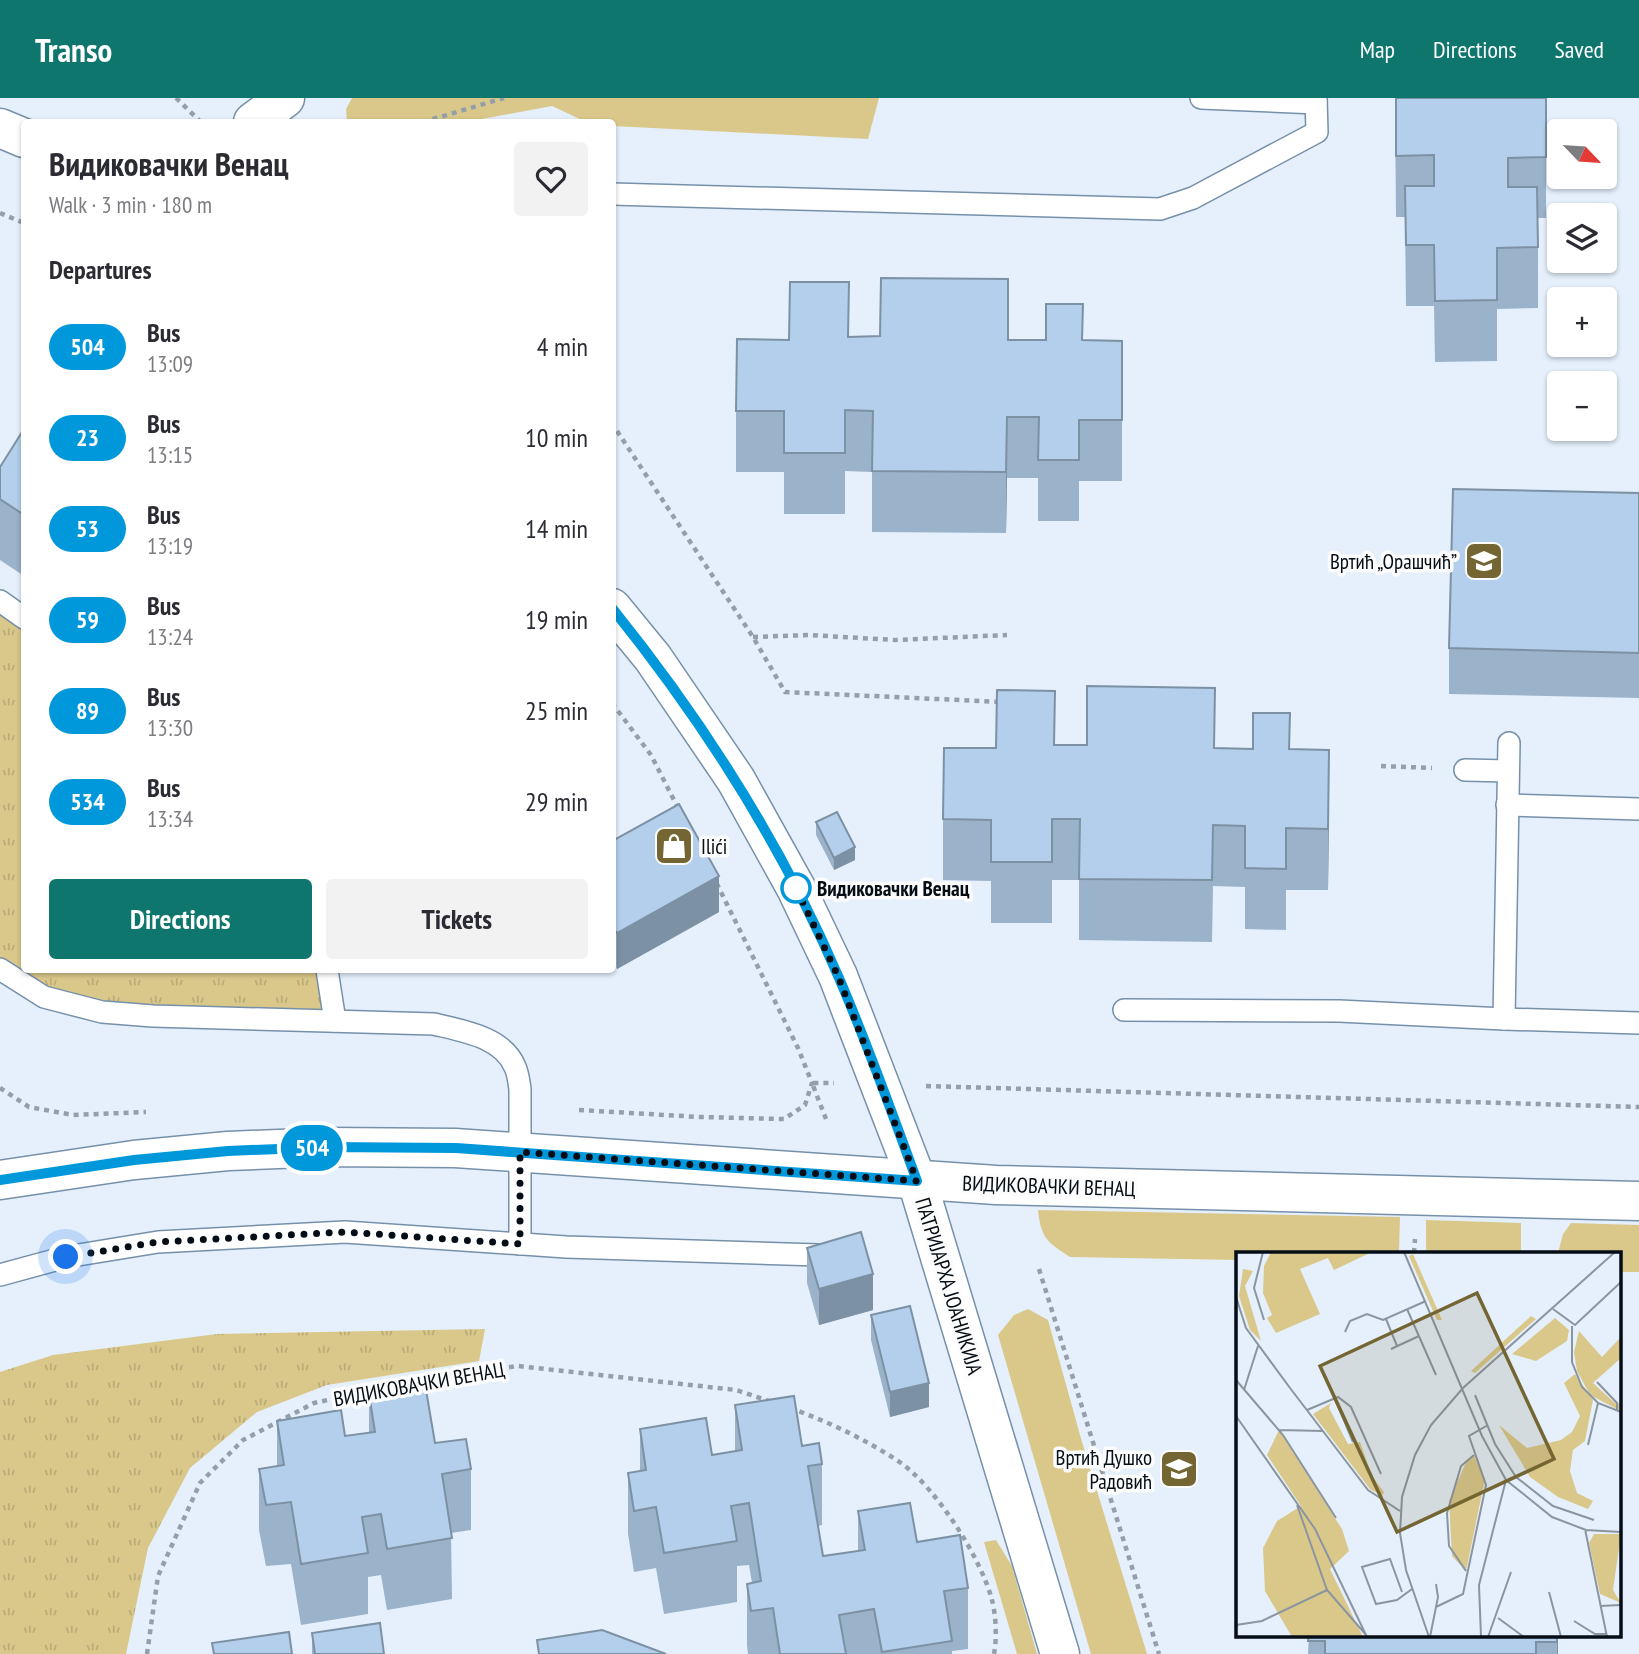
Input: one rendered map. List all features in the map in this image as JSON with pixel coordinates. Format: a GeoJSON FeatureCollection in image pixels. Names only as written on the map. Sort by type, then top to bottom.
{"type":"FeatureCollection","features":[{"type":"Feature","properties":{"kind":"street"},"geometry":{"type":"LineString","coordinates":[[257,119],[285,98]]}},
{"type":"Feature","properties":{"kind":"street"},"geometry":{"type":"LineString","coordinates":[[0,128],[21,137]]}},
{"type":"Feature","properties":{"kind":"street","name":"ПАТРИЈАРХА ЈОАНИКИЈА"},"geometry":{"type":"LineString","coordinates":[[616,613],[653,658],[736,780],[796,888],[838,976],[917,1181],[1060,1654]]}},
{"type":"Feature","properties":{"kind":"street","name":"ВИДИКОВАЧКИ ВЕНАЦ"},"geometry":{"type":"LineString","coordinates":[[2,1177],[228,1151],[340,1147],[456,1148],[917,1181],[1639,1201]]}},
{"type":"Feature","properties":{"kind":"lane"},"geometry":{"type":"LineString","coordinates":[[616,194],[1160,209],[1193,198],[1317,132],[1316,101],[1200,98]]}},
{"type":"Feature","properties":{"kind":"lane"},"geometry":{"type":"LineString","coordinates":[[0,601],[21,616]]}},
{"type":"Feature","properties":{"kind":"lane"},"geometry":{"type":"LineString","coordinates":[[1504,1019],[1509,743]]}},
{"type":"Feature","properties":{"kind":"lane"},"geometry":{"type":"LineString","coordinates":[[1465,770],[1508,771]]}},
{"type":"Feature","properties":{"kind":"lane"},"geometry":{"type":"LineString","coordinates":[[1507,805],[1639,809]]}},
{"type":"Feature","properties":{"kind":"lane"},"geometry":{"type":"LineString","coordinates":[[0,969],[44,997],[102,1012],[152,1016],[435,1024],[467,1031],[487,1040],[504,1050],[515,1066],[522,1106],[520,1244]]}},
{"type":"Feature","properties":{"kind":"lane"},"geometry":{"type":"LineString","coordinates":[[327,973],[335,1021]]}},
{"type":"Feature","properties":{"kind":"lane"},"geometry":{"type":"LineString","coordinates":[[1124,1010],[1339,1011],[1639,1023]]}},
{"type":"Feature","properties":{"kind":"lane"},"geometry":{"type":"LineString","coordinates":[[0,1275],[66,1257],[158,1242],[345,1232],[520,1244],[818,1255]]}},
{"type":"Feature","properties":{"kind":"path"},"geometry":{"type":"LineString","coordinates":[[176,98],[198,119]]}},
{"type":"Feature","properties":{"kind":"path"},"geometry":{"type":"LineString","coordinates":[[432,119],[504,98]]}},
{"type":"Feature","properties":{"kind":"path"},"geometry":{"type":"LineString","coordinates":[[0,213],[21,222]]}},
{"type":"Feature","properties":{"kind":"path"},"geometry":{"type":"LineString","coordinates":[[617,431],[753,637],[785,692],[1006,702]]}},
{"type":"Feature","properties":{"kind":"path"},"geometry":{"type":"LineString","coordinates":[[753,637],[809,635],[895,640],[1007,635]]}},
{"type":"Feature","properties":{"kind":"path"},"geometry":{"type":"LineString","coordinates":[[616,707],[651,755],[682,817]]}},
{"type":"Feature","properties":{"kind":"path"},"geometry":{"type":"LineString","coordinates":[[1381,766],[1438,769]]}},
{"type":"Feature","properties":{"kind":"path"},"geometry":{"type":"LineString","coordinates":[[714,878],[798,1048],[826,1119]]}},
{"type":"Feature","properties":{"kind":"path"},"geometry":{"type":"LineString","coordinates":[[522,1106],[699,1117],[784,1119],[805,1105],[812,1083]]}},
{"type":"Feature","properties":{"kind":"path"},"geometry":{"type":"LineString","coordinates":[[922,1086],[1639,1107]]}},
{"type":"Feature","properties":{"kind":"path"},"geometry":{"type":"LineString","coordinates":[[1040,1269],[1159,1654]]}},
{"type":"Feature","properties":{"kind":"path","name":"ВИДИКОВАЧКИ ВЕНАЦ"},"geometry":{"type":"LineString","coordinates":[[146,1654],[158,1576],[200,1483],[243,1440],[314,1403],[415,1381],[518,1366],[736,1390],[775,1403]]}},
{"type":"Feature","properties":{"kind":"path"},"geometry":{"type":"LineString","coordinates":[[788,1408],[813,1416],[862,1439],[903,1465],[934,1496],[970,1549],[986,1583],[993,1602],[994,1654]]}},
{"type":"Feature","properties":{"kind":"green space"},"geometry":{"type":"Polygon","coordinates":[[[352,98],[879,98],[868,139],[616,126],[616,119],[580,119],[552,106],[482,119],[347,119],[346,109],[352,98]]]}},
{"type":"Feature","properties":{"kind":"green space"},"geometry":{"type":"Polygon","coordinates":[[[0,601],[21,616],[21,973],[327,973],[335,1021],[102,1012],[0,969],[0,601]]]}},
{"type":"Feature","properties":{"kind":"green space"},"geometry":{"type":"Polygon","coordinates":[[[1038,1210],[1400,1217],[1399,1252],[1236,1252],[1236,1260],[1070,1257],[1046,1238],[1038,1210]]]}},
{"type":"Feature","properties":{"kind":"green space"},"geometry":{"type":"Polygon","coordinates":[[[1426,1220],[1521,1223],[1521,1252],[1426,1252],[1426,1220]]]}},
{"type":"Feature","properties":{"kind":"green space"},"geometry":{"type":"Polygon","coordinates":[[[1571,1223],[1639,1225],[1639,1272],[1622,1272],[1622,1252],[1558,1252],[1563,1234],[1571,1223]]]}},
{"type":"Feature","properties":{"kind":"green space"},"geometry":{"type":"Polygon","coordinates":[[[1028,1309],[1048,1320],[1147,1654],[1091,1654],[998,1335],[1014,1315],[1028,1309]]]}},
{"type":"Feature","properties":{"kind":"green space"},"geometry":{"type":"Polygon","coordinates":[[[485,1329],[479,1361],[327,1385],[257,1412],[190,1468],[148,1548],[126,1654],[0,1654],[0,1372],[53,1355],[217,1334],[485,1329]]]}},
{"type":"Feature","properties":{"kind":"green space"},"geometry":{"type":"Polygon","coordinates":[[[996,1540],[1012,1566],[1037,1654],[1017,1654],[984,1542],[996,1540]]]}},
{"type":"Feature","properties":{"kind":"building"},"geometry":{"type":"Polygon","coordinates":[[[1396,98],[1546,98],[1546,157],[1508,158],[1508,187],[1537,187],[1538,247],[1497,248],[1497,300],[1435,301],[1434,245],[1406,245],[1405,186],[1434,186],[1434,155],[1396,156],[1396,98]]]}},
{"type":"Feature","properties":{"kind":"building"},"geometry":{"type":"Polygon","coordinates":[[[881,278],[1008,279],[1008,340],[1046,340],[1046,304],[1083,304],[1082,340],[1122,341],[1122,420],[1079,420],[1079,460],[1038,460],[1039,417],[1007,417],[1006,472],[872,471],[873,411],[845,410],[845,453],[784,453],[784,411],[736,411],[737,339],[789,340],[790,282],[849,282],[848,337],[880,336],[881,278]]]}},
{"type":"Feature","properties":{"kind":"building"},"geometry":{"type":"Polygon","coordinates":[[[21,434],[21,513],[0,499],[0,467],[21,434]]]}},
{"type":"Feature","properties":{"kind":"building"},"geometry":{"type":"Polygon","coordinates":[[[1453,489],[1639,493],[1639,653],[1449,648],[1453,489]]]}},
{"type":"Feature","properties":{"kind":"building"},"geometry":{"type":"Polygon","coordinates":[[[1087,686],[1215,688],[1214,748],[1253,749],[1253,713],[1290,713],[1289,749],[1329,750],[1328,829],[1286,828],[1286,869],[1245,868],[1245,826],[1213,825],[1212,880],[1079,879],[1080,819],[1052,819],[1052,862],[991,862],[991,820],[943,819],[944,748],[996,748],[997,690],[1055,691],[1054,745],[1087,745],[1087,686]]]}},
{"type":"Feature","properties":{"kind":"building"},"geometry":{"type":"Polygon","coordinates":[[[679,804],[719,876],[617,933],[616,839],[679,804]]]}},
{"type":"Feature","properties":{"kind":"building"},"geometry":{"type":"Polygon","coordinates":[[[837,812],[855,847],[834,858],[816,822],[837,812]]]}},
{"type":"Feature","properties":{"kind":"building"},"geometry":{"type":"Polygon","coordinates":[[[861,1232],[873,1274],[819,1289],[807,1248],[861,1232]]]}},
{"type":"Feature","properties":{"kind":"building"},"geometry":{"type":"Polygon","coordinates":[[[910,1306],[929,1383],[890,1392],[871,1315],[910,1306]]]}},
{"type":"Feature","properties":{"kind":"building"},"geometry":{"type":"Polygon","coordinates":[[[425,1384],[435,1443],[466,1439],[471,1469],[442,1474],[452,1538],[387,1549],[381,1514],[362,1517],[368,1553],[301,1564],[291,1502],[266,1505],[259,1469],[284,1465],[277,1421],[341,1410],[345,1436],[375,1432],[369,1394],[425,1384]]]}},
{"type":"Feature","properties":{"kind":"building"},"geometry":{"type":"Polygon","coordinates":[[[794,1396],[802,1446],[819,1443],[822,1464],[808,1466],[823,1556],[865,1550],[858,1511],[910,1503],[917,1542],[960,1535],[968,1588],[944,1591],[952,1641],[882,1652],[874,1609],[839,1615],[846,1654],[780,1654],[773,1608],[751,1611],[747,1584],[761,1581],[749,1503],[731,1506],[737,1541],[664,1553],[656,1507],[634,1511],[628,1473],[646,1470],[640,1429],[706,1418],[712,1455],[742,1450],[735,1405],[794,1396]]]}},
{"type":"Feature","properties":{"kind":"building"},"geometry":{"type":"Polygon","coordinates":[[[380,1623],[384,1654],[315,1654],[312,1633],[380,1623]]]}},
{"type":"Feature","properties":{"kind":"building"},"geometry":{"type":"Polygon","coordinates":[[[602,1630],[666,1654],[539,1654],[537,1640],[602,1630]]]}},
{"type":"Feature","properties":{"kind":"building"},"geometry":{"type":"Polygon","coordinates":[[[289,1632],[292,1654],[214,1654],[212,1643],[289,1632]]]}},
{"type":"Feature","properties":{"kind":"building"},"geometry":{"type":"Polygon","coordinates":[[[1309,1636],[1557,1636],[1557,1642],[1536,1642],[1536,1654],[1325,1654],[1325,1641],[1308,1641],[1309,1636]]]}},
{"type":"Feature","properties":{"kind":"bus line","name":"504"},"geometry":{"type":"LineString","coordinates":[[0,1180],[134,1160],[228,1151],[327,1147],[456,1148],[917,1181],[838,976],[796,888],[736,780],[653,658],[616,613]]}},
{"type":"Feature","properties":{"kind":"place","name":"Вртић „Орашчић”"},"geometry":{"type":"Point","coordinates":[1484,561]}},
{"type":"Feature","properties":{"kind":"place","name":"Ilići"},"geometry":{"type":"Point","coordinates":[674,846]}},
{"type":"Feature","properties":{"kind":"place","name":"Видиковачки Венац"},"geometry":{"type":"Point","coordinates":[796,888]}},
{"type":"Feature","properties":{"kind":"place","name":"Вртић Душко Радовић"},"geometry":{"type":"Point","coordinates":[1179,1469]}},
{"type":"Feature","properties":{"kind":"route"},"geometry":{"type":"LineString","coordinates":[[66,1257],[158,1242],[345,1232],[520,1244],[520,1152],[917,1181],[838,976],[796,888]]}}]}
